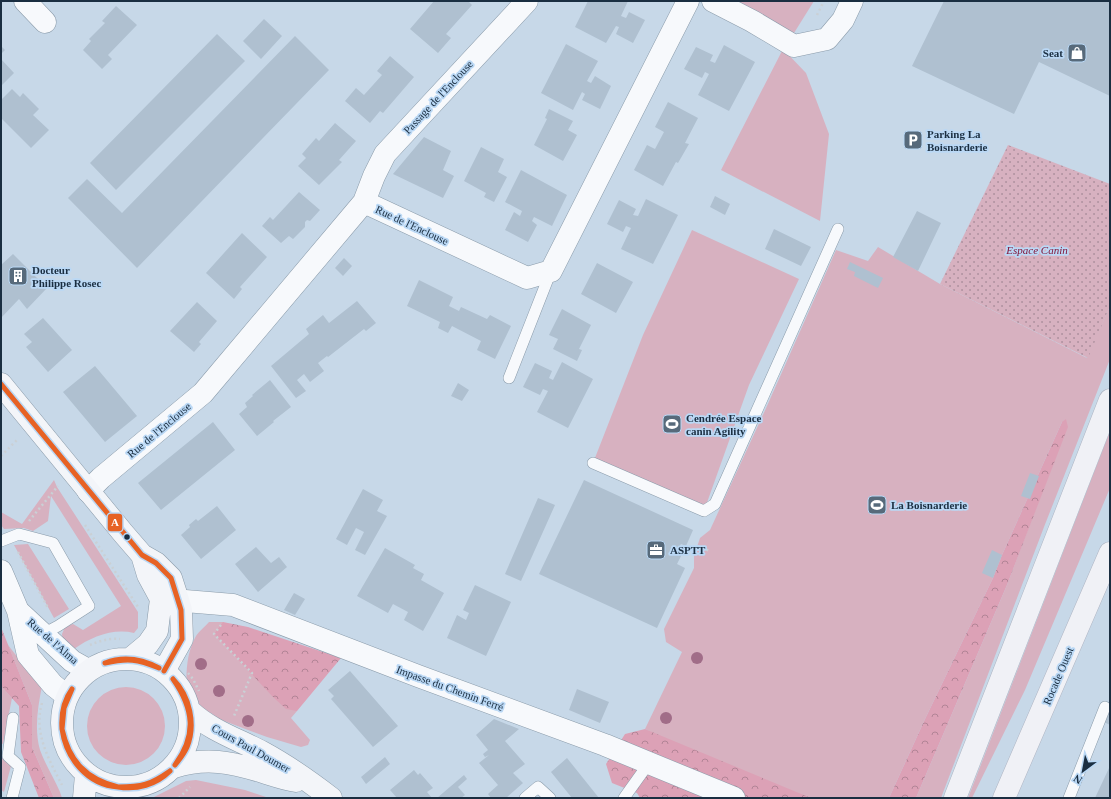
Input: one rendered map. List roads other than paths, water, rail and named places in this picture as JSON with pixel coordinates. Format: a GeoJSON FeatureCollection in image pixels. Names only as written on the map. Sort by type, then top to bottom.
{"type":"FeatureCollection","features":[{"type":"Feature","properties":{"kind":"main road"},"geometry":{"type":"LineString","coordinates":[[955,798],[1110,400]]}},
{"type":"Feature","properties":{"kind":"main road","name":"Rocade Ouest"},"geometry":{"type":"LineString","coordinates":[[1004,798],[1110,553]]}},
{"type":"Feature","properties":{"kind":"street"},"geometry":{"type":"LineString","coordinates":[[25,1],[45,22]]}},
{"type":"Feature","properties":{"kind":"street","name":"Passage de l'Enclouse"},"geometry":{"type":"LineString","coordinates":[[364,202],[374,176],[385,154],[527,1]]}},
{"type":"Feature","properties":{"kind":"street"},"geometry":{"type":"LineString","coordinates":[[551,271],[688,1]]}},
{"type":"Feature","properties":{"kind":"street"},"geometry":{"type":"LineString","coordinates":[[713,1],[752,21],[794,46],[827,39],[843,20],[852,1]]}},
{"type":"Feature","properties":{"kind":"street","name":"Rue de l'Enclouse"},"geometry":{"type":"LineString","coordinates":[[88,492],[100,478],[203,393],[364,202],[527,278],[551,271]]}},
{"type":"Feature","properties":{"kind":"street"},"geometry":{"type":"LineString","coordinates":[[1,384],[63,459],[88,492],[142,555],[148,575],[181,610],[182,639],[168,664],[168,674],[195,702],[187,747],[174,767],[164,776],[150,784],[126,793],[115,787],[100,783],[86,775],[72,759],[63,739],[60,691],[76,682],[80,665],[102,664],[115,659],[130,659],[151,663],[168,664]]}},
{"type":"Feature","properties":{"kind":"street","name":"Rue de l'Alma"},"geometry":{"type":"LineString","coordinates":[[1,572],[18,611],[28,655],[60,691]]}},
{"type":"Feature","properties":{"kind":"street"},"geometry":{"type":"LineString","coordinates":[[130,659],[148,644],[157,631],[170,600]]}},
{"type":"Feature","properties":{"kind":"street","name":"Impasse du Chemin Ferré"},"geometry":{"type":"LineString","coordinates":[[170,600],[233,605],[649,763],[734,798]]}},
{"type":"Feature","properties":{"kind":"street","name":"Rue de l'Alma"},"geometry":{"type":"LineString","coordinates":[[18,611],[51,630],[80,665]]}},
{"type":"Feature","properties":{"kind":"street","name":"Cours Paul Doumer"},"geometry":{"type":"LineString","coordinates":[[195,702],[200,720],[262,752],[331,798]]}},
{"type":"Feature","properties":{"kind":"street","name":"Cours Paul Doumer"},"geometry":{"type":"LineString","coordinates":[[174,767],[189,762],[221,761],[291,780],[312,784]]}},
{"type":"Feature","properties":{"kind":"street"},"geometry":{"type":"LineString","coordinates":[[84,798],[86,775]]}},
{"type":"Feature","properties":{"kind":"lane"},"geometry":{"type":"LineString","coordinates":[[593,463],[704,511],[715,504],[838,229]]}},
{"type":"Feature","properties":{"kind":"lane"},"geometry":{"type":"LineString","coordinates":[[509,378],[551,271]]}},
{"type":"Feature","properties":{"kind":"lane"},"geometry":{"type":"LineString","coordinates":[[10,538],[53,543],[89,606],[51,630]]}},
{"type":"Feature","properties":{"kind":"lane"},"geometry":{"type":"LineString","coordinates":[[1069,798],[1104,707]]}},
{"type":"Feature","properties":{"kind":"lane"},"geometry":{"type":"LineString","coordinates":[[12,798],[20,767],[8,756],[13,718]]}},
{"type":"Feature","properties":{"kind":"lane"},"geometry":{"type":"LineString","coordinates":[[624,798],[649,763]]}},
{"type":"Feature","properties":{"kind":"lane"},"geometry":{"type":"LineString","coordinates":[[525,798],[538,787],[550,798]]}},
{"type":"Feature","properties":{"kind":"place","name":"Seat"},"geometry":{"type":"Point","coordinates":[1077,53]}},
{"type":"Feature","properties":{"kind":"place","name":"Parking La Boisnarderie"},"geometry":{"type":"Point","coordinates":[913,140]}},
{"type":"Feature","properties":{"kind":"place","name":"Docteur Philippe Rosec"},"geometry":{"type":"Point","coordinates":[18,276]}},
{"type":"Feature","properties":{"kind":"place","name":"Cendrée Espace canin Agility"},"geometry":{"type":"Point","coordinates":[672,424]}},
{"type":"Feature","properties":{"kind":"place","name":"La Boisnarderie"},"geometry":{"type":"Point","coordinates":[877,505]}},
{"type":"Feature","properties":{"kind":"place","name":"ASPTT"},"geometry":{"type":"Point","coordinates":[656,550]}},
{"type":"Feature","properties":{"kind":"park label","name":"Espace Canin"},"geometry":{"type":"Point","coordinates":[1037,250]}}]}
